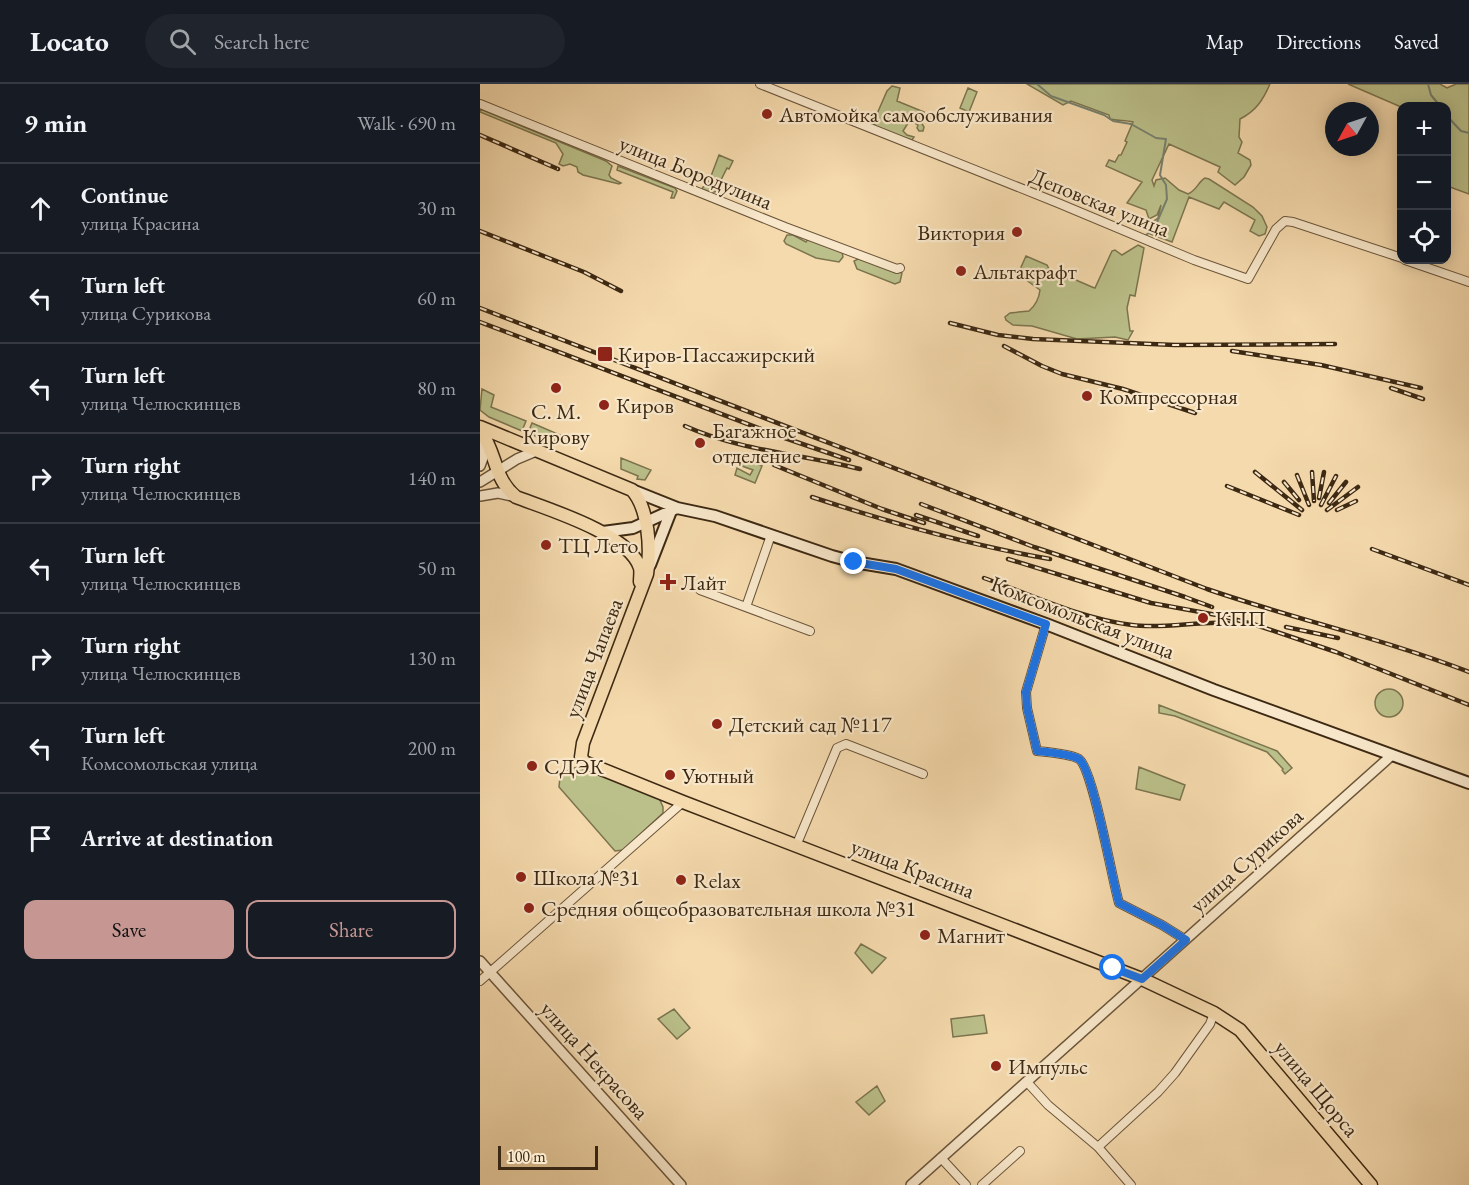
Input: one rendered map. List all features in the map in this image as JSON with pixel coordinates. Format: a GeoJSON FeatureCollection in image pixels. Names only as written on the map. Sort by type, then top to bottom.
{"type":"FeatureCollection","features":[{"type":"Feature","properties":{"kind":"main road","name":"Комсомольская улица"},"geometry":{"type":"LineString","coordinates":[[480,428],[674,509],[715,516],[854,562],[896,569],[1046,624],[1214,690],[1469,783]]}},
{"type":"Feature","properties":{"kind":"main road"},"geometry":{"type":"LineString","coordinates":[[480,428],[489,444],[504,485],[516,497],[603,532],[624,545],[637,561],[640,569],[640,595]]}},
{"type":"Feature","properties":{"kind":"main road","name":"улица Чапаева"},"geometry":{"type":"LineString","coordinates":[[632,490],[640,504],[645,524],[649,551],[647,574]]}},
{"type":"Feature","properties":{"kind":"main road"},"geometry":{"type":"LineString","coordinates":[[603,532],[622,531],[645,524],[674,509]]}},
{"type":"Feature","properties":{"kind":"main road","name":"улица Чапаева"},"geometry":{"type":"LineString","coordinates":[[581,757],[583,743],[674,509]]}},
{"type":"Feature","properties":{"kind":"main road","name":"улица Красина"},"geometry":{"type":"LineString","coordinates":[[581,757],[590,765],[683,802],[1142,979],[1229,1021]]}},
{"type":"Feature","properties":{"kind":"main road","name":"улица Щорса"},"geometry":{"type":"LineString","coordinates":[[1229,1021],[1266,1059],[1371,1185]]}},
{"type":"Feature","properties":{"kind":"street","name":"Деповская улица"},"geometry":{"type":"LineString","coordinates":[[760,84],[1194,260],[1248,279],[1276,229],[1285,221],[1397,257]]}},
{"type":"Feature","properties":{"kind":"street","name":"улица Бородулина"},"geometry":{"type":"LineString","coordinates":[[480,105],[785,226],[897,269],[900,268]]}},
{"type":"Feature","properties":{"kind":"street","name":"Деповская улица"},"geometry":{"type":"LineString","coordinates":[[1417,264],[1469,282]]}},
{"type":"Feature","properties":{"kind":"street"},"geometry":{"type":"LineString","coordinates":[[480,428],[485,446],[480,466]]}},
{"type":"Feature","properties":{"kind":"street"},"geometry":{"type":"LineString","coordinates":[[480,482],[517,459],[536,451]]}},
{"type":"Feature","properties":{"kind":"street"},"geometry":{"type":"LineString","coordinates":[[480,496],[498,493],[516,497]]}},
{"type":"Feature","properties":{"kind":"street"},"geometry":{"type":"LineString","coordinates":[[746,607],[771,535]]}},
{"type":"Feature","properties":{"kind":"street"},"geometry":{"type":"LineString","coordinates":[[700,590],[810,631]]}},
{"type":"Feature","properties":{"kind":"street"},"geometry":{"type":"LineString","coordinates":[[1046,624],[1026,692],[1027,708],[1037,751],[1077,758],[1085,766],[1102,825],[1119,903],[1186,940]]}},
{"type":"Feature","properties":{"kind":"street"},"geometry":{"type":"LineString","coordinates":[[796,846],[837,748],[846,744],[923,774]]}},
{"type":"Feature","properties":{"kind":"street","name":"улица Сурикова"},"geometry":{"type":"LineString","coordinates":[[911,1185],[1392,755]]}},
{"type":"Feature","properties":{"kind":"street"},"geometry":{"type":"LineString","coordinates":[[480,981],[683,802]]}},
{"type":"Feature","properties":{"kind":"street","name":"улица Некрасова"},"geometry":{"type":"LineString","coordinates":[[480,961],[681,1185]]}},
{"type":"Feature","properties":{"kind":"street"},"geometry":{"type":"LineString","coordinates":[[1098,1147],[1158,1092],[1175,1073],[1210,1024],[1214,1013]]}},
{"type":"Feature","properties":{"kind":"street"},"geometry":{"type":"LineString","coordinates":[[1027,1082],[1048,1105],[1098,1147],[1131,1185]]}},
{"type":"Feature","properties":{"kind":"street"},"geometry":{"type":"LineString","coordinates":[[982,1185],[1020,1151]]}},
{"type":"Feature","properties":{"kind":"street"},"geometry":{"type":"LineString","coordinates":[[941,1158],[966,1185]]}},
{"type":"Feature","properties":{"kind":"green space"},"geometry":{"type":"Polygon","coordinates":[[[1027,84],[1270,84],[1258,104],[1240,119],[1239,137],[1242,142],[1238,153],[1250,160],[1251,165],[1244,177],[1235,185],[1218,172],[1220,167],[1169,144],[1152,180],[1154,186],[1156,180],[1165,178],[1179,190],[1188,194],[1205,178],[1209,179],[1253,207],[1262,216],[1267,227],[1265,234],[1259,236],[1250,231],[1255,220],[1224,202],[1219,209],[1189,197],[1172,242],[1150,234],[1148,225],[1158,218],[1161,205],[1157,215],[1149,219],[1146,210],[1127,203],[1142,182],[1106,166],[1109,160],[1115,162],[1121,155],[1133,122],[1110,119],[1109,115],[1071,101],[1063,105],[1027,84]]]}},
{"type":"Feature","properties":{"kind":"green space"},"geometry":{"type":"Polygon","coordinates":[[[1348,84],[1440,84],[1447,88],[1456,84],[1469,84],[1469,194],[1451,187],[1451,102],[1397,102],[1397,105],[1348,84]]]}},
{"type":"Feature","properties":{"kind":"green space"},"geometry":{"type":"Polygon","coordinates":[[[892,86],[900,88],[897,101],[924,112],[924,119],[921,122],[924,127],[923,131],[919,131],[918,125],[910,120],[903,131],[914,137],[912,140],[879,129],[873,123],[887,91],[892,86]]]}},
{"type":"Feature","properties":{"kind":"green space"},"geometry":{"type":"Polygon","coordinates":[[[968,88],[977,92],[969,112],[960,108],[968,88]]]}},
{"type":"Feature","properties":{"kind":"green space"},"geometry":{"type":"Polygon","coordinates":[[[480,109],[606,161],[612,166],[609,175],[611,178],[621,183],[583,175],[578,172],[577,167],[570,164],[563,166],[559,164],[563,154],[556,143],[480,112],[480,109]]]}},
{"type":"Feature","properties":{"kind":"green space"},"geometry":{"type":"Polygon","coordinates":[[[719,155],[733,161],[715,192],[710,192],[702,189],[708,184],[719,155]]]}},
{"type":"Feature","properties":{"kind":"green space"},"geometry":{"type":"Polygon","coordinates":[[[618,166],[675,188],[677,191],[674,198],[671,198],[673,192],[617,170],[618,166]]]}},
{"type":"Feature","properties":{"kind":"green space"},"geometry":{"type":"Polygon","coordinates":[[[787,235],[793,235],[806,242],[808,239],[842,252],[843,257],[839,262],[816,258],[786,244],[784,241],[787,235]]]}},
{"type":"Feature","properties":{"kind":"green space"},"geometry":{"type":"Polygon","coordinates":[[[1138,245],[1144,248],[1135,296],[1130,295],[1127,308],[1130,331],[1133,331],[1128,340],[1115,337],[1077,339],[1032,326],[1013,325],[1006,320],[1005,317],[1010,313],[1029,311],[1039,296],[1040,290],[1018,274],[1026,256],[1047,265],[1055,275],[1095,288],[1112,251],[1115,250],[1122,255],[1138,245]]]}},
{"type":"Feature","properties":{"kind":"green space"},"geometry":{"type":"Polygon","coordinates":[[[858,259],[902,273],[900,282],[895,284],[857,269],[854,261],[858,259]]]}},
{"type":"Feature","properties":{"kind":"green space"},"geometry":{"type":"Polygon","coordinates":[[[482,389],[494,395],[491,407],[526,421],[522,431],[489,417],[480,410],[482,389]]]}},
{"type":"Feature","properties":{"kind":"green space"},"geometry":{"type":"Polygon","coordinates":[[[532,423],[560,435],[553,443],[528,433],[532,423]]]}},
{"type":"Feature","properties":{"kind":"green space"},"geometry":{"type":"Polygon","coordinates":[[[621,458],[651,470],[645,480],[637,479],[638,476],[621,469],[621,458]]]}},
{"type":"Feature","properties":{"kind":"green space"},"geometry":{"type":"Polygon","coordinates":[[[741,458],[762,466],[755,483],[735,475],[737,468],[750,475],[753,470],[739,465],[741,458]]]}},
{"type":"Feature","properties":{"kind":"green space"},"geometry":{"type":"Polygon","coordinates":[[[1389,689],[1399,693],[1403,703],[1399,713],[1389,717],[1379,713],[1375,703],[1379,693],[1389,689]]]}},
{"type":"Feature","properties":{"kind":"green space"},"geometry":{"type":"Polygon","coordinates":[[[1159,705],[1277,751],[1292,768],[1285,774],[1267,752],[1175,716],[1159,713],[1159,705]]]}},
{"type":"Feature","properties":{"kind":"green space"},"geometry":{"type":"Polygon","coordinates":[[[578,767],[659,798],[663,813],[623,850],[615,851],[559,787],[560,777],[570,769],[578,767]]]}},
{"type":"Feature","properties":{"kind":"green space"},"geometry":{"type":"Polygon","coordinates":[[[1139,767],[1185,785],[1180,800],[1136,789],[1139,767]]]}},
{"type":"Feature","properties":{"kind":"green space"},"geometry":{"type":"Polygon","coordinates":[[[861,944],[886,958],[872,973],[855,953],[861,944]]]}},
{"type":"Feature","properties":{"kind":"green space"},"geometry":{"type":"Polygon","coordinates":[[[674,1009],[690,1028],[677,1039],[658,1019],[674,1009]]]}},
{"type":"Feature","properties":{"kind":"green space"},"geometry":{"type":"Polygon","coordinates":[[[984,1015],[987,1033],[953,1037],[951,1019],[984,1015]]]}},
{"type":"Feature","properties":{"kind":"green space"},"geometry":{"type":"Polygon","coordinates":[[[877,1086],[885,1101],[869,1115],[856,1102],[877,1086]]]}},
{"type":"Feature","properties":{"kind":"waterway"},"geometry":{"type":"LineString","coordinates":[[1037,84],[1051,96],[1104,115],[1113,121],[1131,124],[1156,138],[1166,139],[1160,175],[1166,185],[1167,199],[1154,229],[1146,235]]}},
{"type":"Feature","properties":{"kind":"waterway"},"geometry":{"type":"LineString","coordinates":[[1428,84],[1431,95],[1437,102]]}},
{"type":"Feature","properties":{"kind":"waterway"},"geometry":{"type":"LineString","coordinates":[[1451,120],[1461,131],[1469,133]]}},
{"type":"Feature","properties":{"kind":"railway"},"geometry":{"type":"LineString","coordinates":[[480,135],[558,169]]}},
{"type":"Feature","properties":{"kind":"railway"},"geometry":{"type":"LineString","coordinates":[[480,231],[584,272],[621,291]]}},
{"type":"Feature","properties":{"kind":"railway"},"geometry":{"type":"LineString","coordinates":[[480,308],[1207,589],[1404,649],[1469,672]]}},
{"type":"Feature","properties":{"kind":"railway"},"geometry":{"type":"LineString","coordinates":[[480,322],[779,436],[849,460]]}},
{"type":"Feature","properties":{"kind":"railway"},"geometry":{"type":"LineString","coordinates":[[950,323],[998,335],[1033,339],[1175,345],[1335,344]]}},
{"type":"Feature","properties":{"kind":"railway"},"geometry":{"type":"LineString","coordinates":[[1004,346],[1062,374],[1123,389],[1195,413]]}},
{"type":"Feature","properties":{"kind":"railway"},"geometry":{"type":"LineString","coordinates":[[1232,351],[1321,365],[1421,388]]}},
{"type":"Feature","properties":{"kind":"railway"},"geometry":{"type":"LineString","coordinates":[[1391,388],[1423,399]]}},
{"type":"Feature","properties":{"kind":"railway"},"geometry":{"type":"LineString","coordinates":[[685,426],[749,447],[860,469]]}},
{"type":"Feature","properties":{"kind":"railway"},"geometry":{"type":"LineString","coordinates":[[774,465],[882,509],[924,523]]}},
{"type":"Feature","properties":{"kind":"railway"},"geometry":{"type":"LineString","coordinates":[[1255,472],[1302,510]]}},
{"type":"Feature","properties":{"kind":"railway"},"geometry":{"type":"LineString","coordinates":[[1312,472],[1314,501]]}},
{"type":"Feature","properties":{"kind":"railway"},"geometry":{"type":"LineString","coordinates":[[1319,498],[1324,472]]}},
{"type":"Feature","properties":{"kind":"railway"},"geometry":{"type":"LineString","coordinates":[[1297,475],[1309,505]]}},
{"type":"Feature","properties":{"kind":"railway"},"geometry":{"type":"LineString","coordinates":[[1321,505],[1336,476]]}},
{"type":"Feature","properties":{"kind":"railway"},"geometry":{"type":"LineString","coordinates":[[1284,482],[1299,500]]}},
{"type":"Feature","properties":{"kind":"railway"},"geometry":{"type":"LineString","coordinates":[[1329,503],[1346,482]]}},
{"type":"Feature","properties":{"kind":"railway"},"geometry":{"type":"LineString","coordinates":[[1227,486],[1299,515]]}},
{"type":"Feature","properties":{"kind":"railway"},"geometry":{"type":"LineString","coordinates":[[1327,510],[1358,487]]}},
{"type":"Feature","properties":{"kind":"railway"},"geometry":{"type":"LineString","coordinates":[[812,497],[930,532],[1050,559]]}},
{"type":"Feature","properties":{"kind":"railway"},"geometry":{"type":"LineString","coordinates":[[1337,510],[1356,501]]}},
{"type":"Feature","properties":{"kind":"railway"},"geometry":{"type":"LineString","coordinates":[[921,504],[1034,547],[1212,607]]}},
{"type":"Feature","properties":{"kind":"railway"},"geometry":{"type":"LineString","coordinates":[[916,515],[978,536]]}},
{"type":"Feature","properties":{"kind":"railway"},"geometry":{"type":"LineString","coordinates":[[1372,549],[1469,585]]}},
{"type":"Feature","properties":{"kind":"railway"},"geometry":{"type":"LineString","coordinates":[[1008,559],[1151,603],[1222,616],[1256,625],[1336,652],[1469,705]]}},
{"type":"Feature","properties":{"kind":"railway"},"geometry":{"type":"LineString","coordinates":[[984,578],[1057,606],[1113,622],[1156,626],[1228,623]]}},
{"type":"Feature","properties":{"kind":"railway"},"geometry":{"type":"LineString","coordinates":[[1286,627],[1338,638]]}},
{"type":"Feature","properties":{"kind":"place","name":"Автомойка самообслуживания"},"geometry":{"type":"Point","coordinates":[767,114]}},
{"type":"Feature","properties":{"kind":"place","name":"Виктория"},"geometry":{"type":"Point","coordinates":[1017,232]}},
{"type":"Feature","properties":{"kind":"place","name":"Альтакрафт"},"geometry":{"type":"Point","coordinates":[961,271]}},
{"type":"Feature","properties":{"kind":"place","name":"Киров-Пассажирский"},"geometry":{"type":"Point","coordinates":[605,354]}},
{"type":"Feature","properties":{"kind":"place","name":"С. М. Кирову"},"geometry":{"type":"Point","coordinates":[556,388]}},
{"type":"Feature","properties":{"kind":"place","name":"Компрессорная"},"geometry":{"type":"Point","coordinates":[1087,396]}},
{"type":"Feature","properties":{"kind":"place","name":"Киров"},"geometry":{"type":"Point","coordinates":[604,405]}},
{"type":"Feature","properties":{"kind":"place","name":"Багажное отделение"},"geometry":{"type":"Point","coordinates":[700,443]}},
{"type":"Feature","properties":{"kind":"place","name":"ТЦ Лето"},"geometry":{"type":"Point","coordinates":[546,545]}},
{"type":"Feature","properties":{"kind":"place","name":"Лайт"},"geometry":{"type":"Point","coordinates":[668,582]}},
{"type":"Feature","properties":{"kind":"place","name":"КПП"},"geometry":{"type":"Point","coordinates":[1203,618]}},
{"type":"Feature","properties":{"kind":"place","name":"Детский сад №117"},"geometry":{"type":"Point","coordinates":[717,724]}},
{"type":"Feature","properties":{"kind":"place","name":"СДЭК"},"geometry":{"type":"Point","coordinates":[532,766]}},
{"type":"Feature","properties":{"kind":"place","name":"Уютный"},"geometry":{"type":"Point","coordinates":[670,775]}},
{"type":"Feature","properties":{"kind":"place","name":"Школа №31"},"geometry":{"type":"Point","coordinates":[521,877]}},
{"type":"Feature","properties":{"kind":"place","name":"Relax"},"geometry":{"type":"Point","coordinates":[681,880]}},
{"type":"Feature","properties":{"kind":"place","name":"Средняя общеобразовательная школа №31"},"geometry":{"type":"Point","coordinates":[529,908]}},
{"type":"Feature","properties":{"kind":"place","name":"Магнит"},"geometry":{"type":"Point","coordinates":[925,935]}},
{"type":"Feature","properties":{"kind":"place","name":"Импульс"},"geometry":{"type":"Point","coordinates":[996,1066]}},
{"type":"Feature","properties":{"kind":"route"},"geometry":{"type":"LineString","coordinates":[[854,562],[896,569],[1046,624],[1026,692],[1027,708],[1037,751],[1077,758],[1085,766],[1102,825],[1113,884],[1119,903],[1186,940],[1142,979],[1113,968]]}}]}
